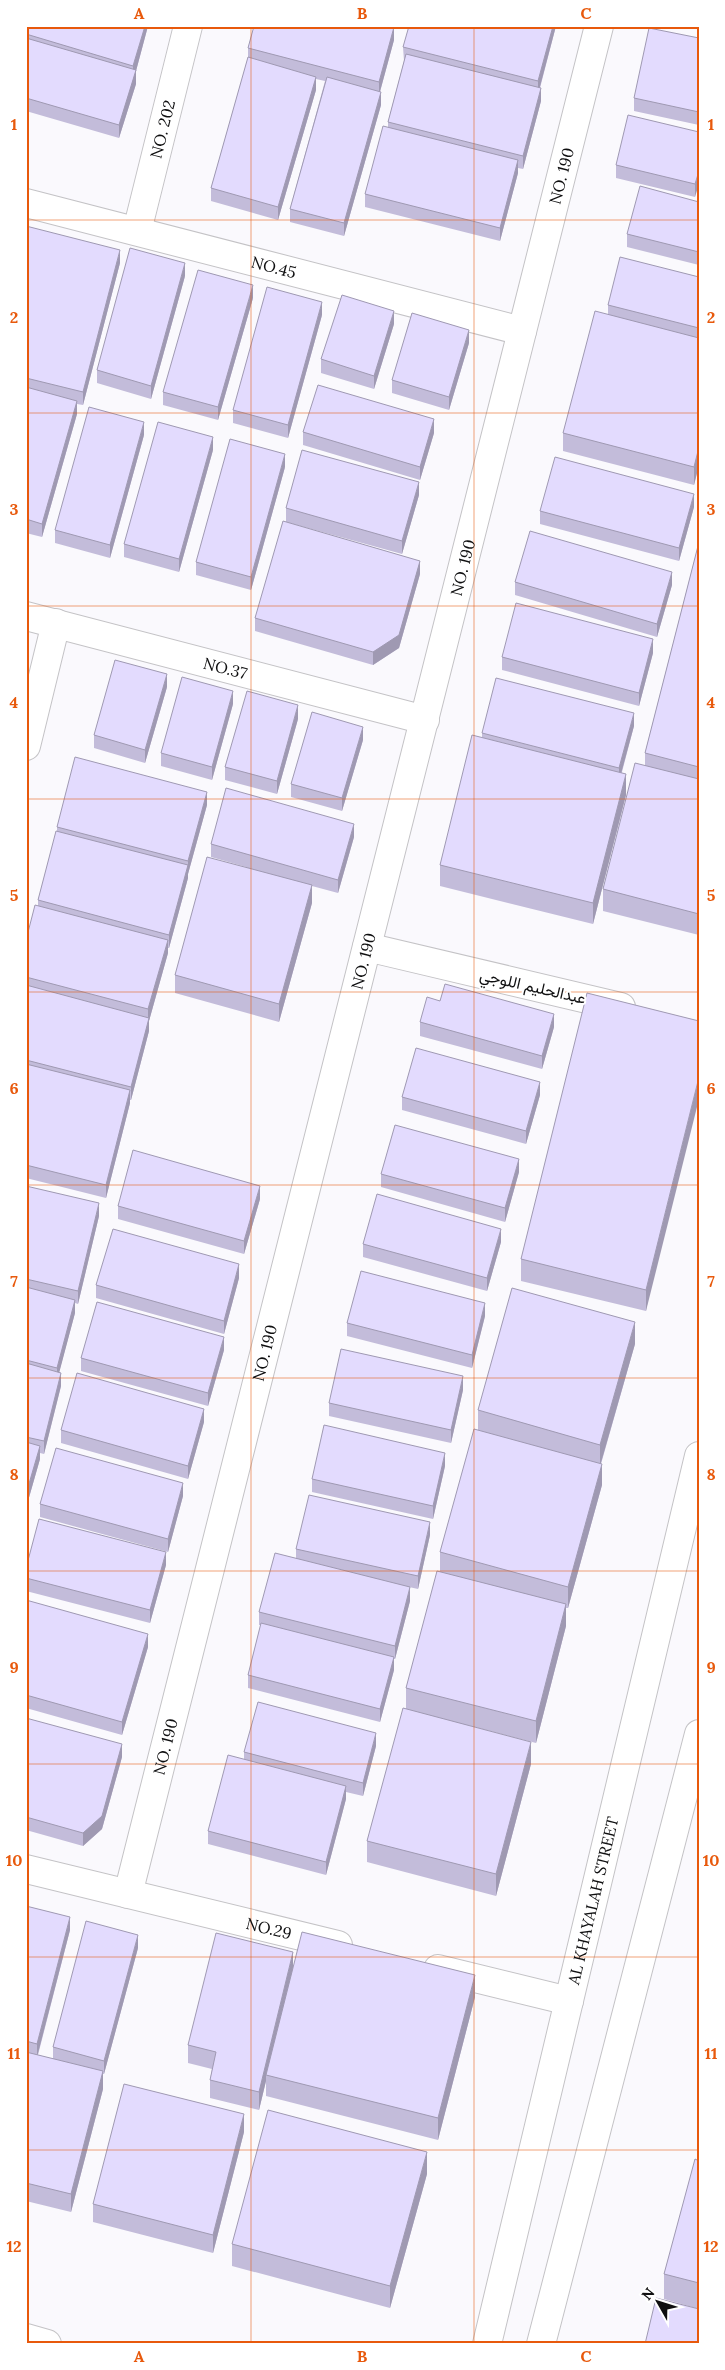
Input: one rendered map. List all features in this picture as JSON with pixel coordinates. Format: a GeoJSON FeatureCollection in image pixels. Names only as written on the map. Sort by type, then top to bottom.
{"type":"FeatureCollection","features":[{"type":"Feature","properties":{"kind":"street","name":"NO. 202"},"geometry":{"type":"LineString","coordinates":[[137,231],[188,26]]}},
{"type":"Feature","properties":{"kind":"street","name":"NO. 190"},"geometry":{"type":"LineString","coordinates":[[128,1894],[599,26]]}},
{"type":"Feature","properties":{"kind":"street","name":"NO.45"},"geometry":{"type":"LineString","coordinates":[[26,203],[522,331]]}},
{"type":"Feature","properties":{"kind":"street","name":"NO.37"},"geometry":{"type":"LineString","coordinates":[[26,616],[424,720]]}},
{"type":"Feature","properties":{"kind":"street"},"geometry":{"type":"LineString","coordinates":[[26,746],[56,623]]}},
{"type":"Feature","properties":{"kind":"street","name":"عبدالحليم اللوجي"},"geometry":{"type":"LineString","coordinates":[[367,948],[642,1011]]}},
{"type":"Feature","properties":{"kind":"street","name":"AL KHAYALAH STREET"},"geometry":{"type":"LineString","coordinates":[[489,2338],[699,1456]]}},
{"type":"Feature","properties":{"kind":"street"},"geometry":{"type":"LineString","coordinates":[[541,2343],[699,1734]]}},
{"type":"Feature","properties":{"kind":"street","name":"NO.29"},"geometry":{"type":"LineString","coordinates":[[26,1869],[358,1950]]}},
{"type":"Feature","properties":{"kind":"street"},"geometry":{"type":"LineString","coordinates":[[415,1964],[569,2001]]}},
{"type":"Feature","properties":{"kind":"street"},"geometry":{"type":"LineString","coordinates":[[26,2338],[47,2344]]}},
{"type":"Feature","properties":{"kind":"building"},"geometry":{"type":"Polygon","coordinates":[[[26,26],[145,26],[133,66],[26,34],[26,26]]]}},
{"type":"Feature","properties":{"kind":"building"},"geometry":{"type":"Polygon","coordinates":[[[254,26],[394,27],[379,82],[248,48],[254,26]]]}},
{"type":"Feature","properties":{"kind":"building"},"geometry":{"type":"Polygon","coordinates":[[[409,26],[553,26],[538,81],[403,47],[409,26]]]}},
{"type":"Feature","properties":{"kind":"building"},"geometry":{"type":"Polygon","coordinates":[[[649,28],[699,38],[699,112],[634,98],[649,28]]]}},
{"type":"Feature","properties":{"kind":"building"},"geometry":{"type":"Polygon","coordinates":[[[26,38],[136,70],[119,125],[26,98],[26,38]]]}},
{"type":"Feature","properties":{"kind":"building"},"geometry":{"type":"Polygon","coordinates":[[[406,54],[541,88],[523,156],[388,122],[406,54]]]}},
{"type":"Feature","properties":{"kind":"building"},"geometry":{"type":"Polygon","coordinates":[[[248,57],[316,77],[278,207],[211,188],[248,57]]]}},
{"type":"Feature","properties":{"kind":"building"},"geometry":{"type":"Polygon","coordinates":[[[327,77],[381,92],[344,223],[290,209],[327,77]]]}},
{"type":"Feature","properties":{"kind":"building"},"geometry":{"type":"Polygon","coordinates":[[[628,115],[699,132],[699,171],[695,184],[616,165],[628,115]]]}},
{"type":"Feature","properties":{"kind":"building"},"geometry":{"type":"Polygon","coordinates":[[[383,126],[518,160],[500,228],[365,194],[383,126]]]}},
{"type":"Feature","properties":{"kind":"building"},"geometry":{"type":"Polygon","coordinates":[[[640,186],[699,202],[699,252],[627,234],[640,186]]]}},
{"type":"Feature","properties":{"kind":"building"},"geometry":{"type":"Polygon","coordinates":[[[26,226],[120,250],[83,392],[26,378],[26,226]]]}},
{"type":"Feature","properties":{"kind":"building"},"geometry":{"type":"Polygon","coordinates":[[[130,248],[185,263],[151,386],[97,370],[130,248]]]}},
{"type":"Feature","properties":{"kind":"building"},"geometry":{"type":"Polygon","coordinates":[[[620,257],[699,277],[699,328],[608,305],[620,257]]]}},
{"type":"Feature","properties":{"kind":"building"},"geometry":{"type":"Polygon","coordinates":[[[198,270],[253,285],[218,407],[163,392],[198,270]]]}},
{"type":"Feature","properties":{"kind":"building"},"geometry":{"type":"Polygon","coordinates":[[[267,287],[322,302],[288,425],[233,410],[267,287]]]}},
{"type":"Feature","properties":{"kind":"building"},"geometry":{"type":"Polygon","coordinates":[[[342,295],[394,311],[374,376],[321,359],[342,295]]]}},
{"type":"Feature","properties":{"kind":"building"},"geometry":{"type":"Polygon","coordinates":[[[595,311],[699,338],[699,447],[694,467],[563,433],[595,311]]]}},
{"type":"Feature","properties":{"kind":"building"},"geometry":{"type":"Polygon","coordinates":[[[412,313],[469,330],[449,397],[392,380],[412,313]]]}},
{"type":"Feature","properties":{"kind":"building"},"geometry":{"type":"Polygon","coordinates":[[[318,385],[434,419],[420,467],[303,432],[318,385]]]}},
{"type":"Feature","properties":{"kind":"building"},"geometry":{"type":"Polygon","coordinates":[[[26,387],[77,401],[42,524],[26,519],[26,387]]]}},
{"type":"Feature","properties":{"kind":"building"},"geometry":{"type":"Polygon","coordinates":[[[89,407],[144,422],[110,545],[55,530],[89,407]]]}},
{"type":"Feature","properties":{"kind":"building"},"geometry":{"type":"Polygon","coordinates":[[[158,422],[213,437],[179,559],[124,544],[158,422]]]}},
{"type":"Feature","properties":{"kind":"building"},"geometry":{"type":"Polygon","coordinates":[[[230,439],[285,454],[251,577],[196,562],[230,439]]]}},
{"type":"Feature","properties":{"kind":"building"},"geometry":{"type":"Polygon","coordinates":[[[302,450],[419,482],[402,541],[286,508],[302,450]]]}},
{"type":"Feature","properties":{"kind":"building"},"geometry":{"type":"Polygon","coordinates":[[[555,457],[694,494],[679,548],[540,511],[555,457]]]}},
{"type":"Feature","properties":{"kind":"building"},"geometry":{"type":"Polygon","coordinates":[[[283,521],[420,561],[399,635],[373,652],[255,618],[283,521]]]}},
{"type":"Feature","properties":{"kind":"building"},"geometry":{"type":"Polygon","coordinates":[[[530,531],[672,572],[657,624],[515,582],[530,531]]]}},
{"type":"Feature","properties":{"kind":"building"},"geometry":{"type":"Polygon","coordinates":[[[699,542],[699,767],[645,753],[699,542]]]}},
{"type":"Feature","properties":{"kind":"building"},"geometry":{"type":"Polygon","coordinates":[[[516,603],[653,639],[639,693],[502,657],[516,603]]]}},
{"type":"Feature","properties":{"kind":"building"},"geometry":{"type":"Polygon","coordinates":[[[115,660],[167,674],[145,750],[94,735],[115,660]]]}},
{"type":"Feature","properties":{"kind":"building"},"geometry":{"type":"Polygon","coordinates":[[[182,677],[233,691],[212,767],[161,753],[182,677]]]}},
{"type":"Feature","properties":{"kind":"building"},"geometry":{"type":"Polygon","coordinates":[[[496,678],[634,713],[619,768],[482,733],[496,678]]]}},
{"type":"Feature","properties":{"kind":"building"},"geometry":{"type":"Polygon","coordinates":[[[247,691],[298,705],[277,781],[225,767],[247,691]]]}},
{"type":"Feature","properties":{"kind":"building"},"geometry":{"type":"Polygon","coordinates":[[[312,712],[363,727],[342,798],[291,784],[312,712]]]}},
{"type":"Feature","properties":{"kind":"building"},"geometry":{"type":"Polygon","coordinates":[[[472,735],[626,774],[593,903],[440,865],[472,735]]]}},
{"type":"Feature","properties":{"kind":"building"},"geometry":{"type":"Polygon","coordinates":[[[75,757],[207,792],[188,861],[57,827],[75,757]]]}},
{"type":"Feature","properties":{"kind":"building"},"geometry":{"type":"Polygon","coordinates":[[[635,763],[699,779],[699,914],[603,889],[635,763]]]}},
{"type":"Feature","properties":{"kind":"building"},"geometry":{"type":"Polygon","coordinates":[[[226,788],[354,824],[338,880],[211,844],[226,788]]]}},
{"type":"Feature","properties":{"kind":"building"},"geometry":{"type":"Polygon","coordinates":[[[56,831],[188,865],[169,935],[38,900],[56,831]]]}},
{"type":"Feature","properties":{"kind":"building"},"geometry":{"type":"Polygon","coordinates":[[[207,857],[312,885],[279,1004],[175,975],[207,857]]]}},
{"type":"Feature","properties":{"kind":"building"},"geometry":{"type":"Polygon","coordinates":[[[35,905],[168,940],[148,1009],[26,977],[26,940],[35,905]]]}},
{"type":"Feature","properties":{"kind":"building"},"geometry":{"type":"Polygon","coordinates":[[[445,984],[554,1014],[542,1056],[420,1022],[427,997],[440,1001],[445,984]]]}},
{"type":"Feature","properties":{"kind":"building"},"geometry":{"type":"Polygon","coordinates":[[[26,985],[149,1018],[131,1087],[26,1060],[26,985]]]}},
{"type":"Feature","properties":{"kind":"building"},"geometry":{"type":"Polygon","coordinates":[[[587,993],[699,1021],[699,1077],[646,1290],[521,1259],[587,993]]]}},
{"type":"Feature","properties":{"kind":"building"},"geometry":{"type":"Polygon","coordinates":[[[416,1048],[540,1082],[526,1131],[402,1097],[416,1048]]]}},
{"type":"Feature","properties":{"kind":"building"},"geometry":{"type":"Polygon","coordinates":[[[26,1064],[130,1090],[106,1185],[26,1165],[26,1064]]]}},
{"type":"Feature","properties":{"kind":"building"},"geometry":{"type":"Polygon","coordinates":[[[395,1125],[519,1159],[505,1208],[381,1174],[395,1125]]]}},
{"type":"Feature","properties":{"kind":"building"},"geometry":{"type":"Polygon","coordinates":[[[133,1150],[260,1186],[244,1241],[118,1206],[133,1150]]]}},
{"type":"Feature","properties":{"kind":"building"},"geometry":{"type":"Polygon","coordinates":[[[26,1186],[99,1203],[78,1291],[26,1279],[26,1186]]]}},
{"type":"Feature","properties":{"kind":"building"},"geometry":{"type":"Polygon","coordinates":[[[377,1194],[501,1229],[487,1278],[363,1244],[377,1194]]]}},
{"type":"Feature","properties":{"kind":"building"},"geometry":{"type":"Polygon","coordinates":[[[113,1229],[239,1264],[224,1321],[96,1285],[113,1229]]]}},
{"type":"Feature","properties":{"kind":"building"},"geometry":{"type":"Polygon","coordinates":[[[361,1271],[485,1303],[472,1355],[347,1323],[361,1271]]]}},
{"type":"Feature","properties":{"kind":"building"},"geometry":{"type":"Polygon","coordinates":[[[26,1287],[75,1300],[57,1368],[26,1360],[26,1287]]]}},
{"type":"Feature","properties":{"kind":"building"},"geometry":{"type":"Polygon","coordinates":[[[512,1288],[635,1322],[600,1445],[478,1410],[512,1288]]]}},
{"type":"Feature","properties":{"kind":"building"},"geometry":{"type":"Polygon","coordinates":[[[97,1302],[224,1337],[208,1393],[81,1358],[97,1302]]]}},
{"type":"Feature","properties":{"kind":"building"},"geometry":{"type":"Polygon","coordinates":[[[341,1349],[463,1376],[451,1430],[329,1403],[341,1349]]]}},
{"type":"Feature","properties":{"kind":"building"},"geometry":{"type":"Polygon","coordinates":[[[26,1363],[61,1373],[44,1441],[26,1437],[26,1363]]]}},
{"type":"Feature","properties":{"kind":"building"},"geometry":{"type":"Polygon","coordinates":[[[77,1373],[204,1409],[188,1466],[61,1430],[77,1373]]]}},
{"type":"Feature","properties":{"kind":"building"},"geometry":{"type":"Polygon","coordinates":[[[324,1425],[445,1453],[433,1506],[312,1479],[324,1425]]]}},
{"type":"Feature","properties":{"kind":"building"},"geometry":{"type":"Polygon","coordinates":[[[474,1429],[602,1464],[568,1587],[440,1552],[474,1429]]]}},
{"type":"Feature","properties":{"kind":"building"},"geometry":{"type":"Polygon","coordinates":[[[26,1442],[40,1446],[26,1494],[26,1442]]]}},
{"type":"Feature","properties":{"kind":"building"},"geometry":{"type":"Polygon","coordinates":[[[56,1448],[183,1483],[168,1539],[40,1504],[56,1448]]]}},
{"type":"Feature","properties":{"kind":"building"},"geometry":{"type":"Polygon","coordinates":[[[309,1495],[430,1522],[418,1576],[296,1549],[309,1495]]]}},
{"type":"Feature","properties":{"kind":"building"},"geometry":{"type":"Polygon","coordinates":[[[39,1519],[166,1552],[150,1610],[26,1578],[26,1568],[39,1519]]]}},
{"type":"Feature","properties":{"kind":"building"},"geometry":{"type":"Polygon","coordinates":[[[275,1553],[410,1587],[395,1646],[259,1612],[275,1553]]]}},
{"type":"Feature","properties":{"kind":"building"},"geometry":{"type":"Polygon","coordinates":[[[437,1571],[566,1604],[536,1721],[406,1688],[437,1571]]]}},
{"type":"Feature","properties":{"kind":"building"},"geometry":{"type":"Polygon","coordinates":[[[26,1600],[148,1634],[122,1722],[26,1695],[26,1600]]]}},
{"type":"Feature","properties":{"kind":"building"},"geometry":{"type":"Polygon","coordinates":[[[261,1623],[394,1657],[380,1709],[248,1675],[261,1623]]]}},
{"type":"Feature","properties":{"kind":"building"},"geometry":{"type":"Polygon","coordinates":[[[258,1702],[376,1733],[363,1783],[244,1752],[258,1702]]]}},
{"type":"Feature","properties":{"kind":"building"},"geometry":{"type":"Polygon","coordinates":[[[403,1708],[531,1742],[496,1874],[367,1841],[403,1708]]]}},
{"type":"Feature","properties":{"kind":"building"},"geometry":{"type":"Polygon","coordinates":[[[26,1718],[122,1744],[102,1816],[83,1833],[26,1817],[26,1718]]]}},
{"type":"Feature","properties":{"kind":"building"},"geometry":{"type":"Polygon","coordinates":[[[228,1755],[346,1786],[326,1862],[208,1831],[228,1755]]]}},
{"type":"Feature","properties":{"kind":"building"},"geometry":{"type":"Polygon","coordinates":[[[26,1906],[70,1917],[37,2044],[26,2041],[26,1906]]]}},
{"type":"Feature","properties":{"kind":"building"},"geometry":{"type":"Polygon","coordinates":[[[86,1921],[138,1935],[104,2061],[53,2047],[86,1921]]]}},
{"type":"Feature","properties":{"kind":"building"},"geometry":{"type":"Polygon","coordinates":[[[302,1932],[475,1975],[438,2118],[266,2075],[302,1932]]]}},
{"type":"Feature","properties":{"kind":"building"},"geometry":{"type":"Polygon","coordinates":[[[216,1933],[293,1952],[259,2092],[210,2080],[216,2052],[188,2045],[216,1933]]]}},
{"type":"Feature","properties":{"kind":"building"},"geometry":{"type":"Polygon","coordinates":[[[26,2052],[103,2071],[71,2194],[26,2183],[26,2052]]]}},
{"type":"Feature","properties":{"kind":"building"},"geometry":{"type":"Polygon","coordinates":[[[124,2084],[244,2114],[213,2235],[93,2204],[124,2084]]]}},
{"type":"Feature","properties":{"kind":"building"},"geometry":{"type":"Polygon","coordinates":[[[268,2110],[427,2152],[390,2286],[232,2244],[268,2110]]]}},
{"type":"Feature","properties":{"kind":"building"},"geometry":{"type":"Polygon","coordinates":[[[695,2159],[699,2161],[699,2283],[664,2274],[695,2159]]]}},
{"type":"Feature","properties":{"kind":"building"},"geometry":{"type":"Polygon","coordinates":[[[656,2298],[699,2309],[699,2344],[645,2344],[656,2298]]]}}]}
